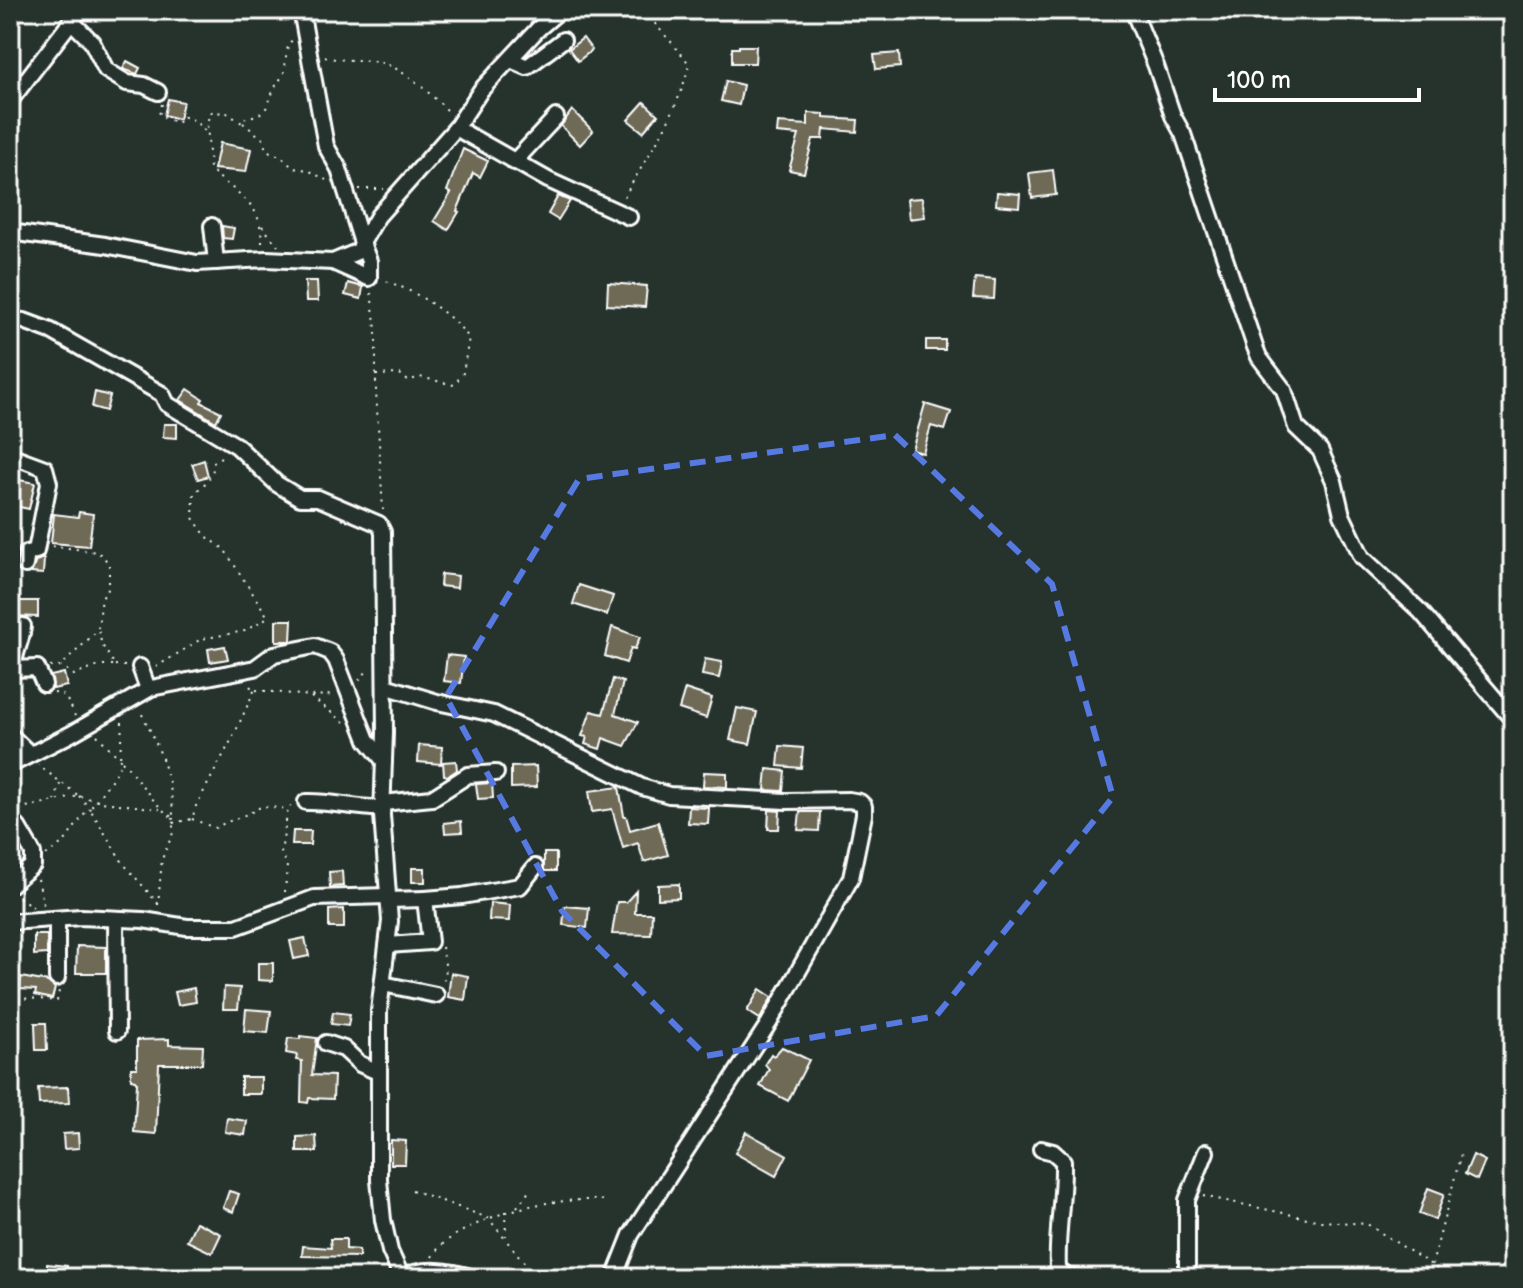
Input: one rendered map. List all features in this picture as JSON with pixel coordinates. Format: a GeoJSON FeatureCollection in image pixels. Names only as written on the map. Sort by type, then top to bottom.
{"type":"FeatureCollection","features":[{"type":"Feature","properties":{"kind":"street"},"geometry":{"type":"LineString","coordinates":[[333,262],[359,251],[378,216],[456,128],[481,90],[560,10]]}},
{"type":"Feature","properties":{"kind":"street"},"geometry":{"type":"LineString","coordinates":[[1133,10],[1173,116],[1183,134],[1259,357],[1284,390],[1296,427],[1320,450],[1334,481],[1350,535],[1362,557],[1421,612],[1513,720]]}},
{"type":"Feature","properties":{"kind":"street"},"geometry":{"type":"LineString","coordinates":[[10,101],[76,16],[106,70],[127,83],[144,85],[158,92]]}},
{"type":"Feature","properties":{"kind":"street"},"geometry":{"type":"LineString","coordinates":[[10,232],[105,245],[197,263],[255,259],[333,262],[369,278],[369,261],[344,185],[326,146],[302,16]]}},
{"type":"Feature","properties":{"kind":"street"},"geometry":{"type":"LineString","coordinates":[[511,60],[527,67],[563,40]]}},
{"type":"Feature","properties":{"kind":"street"},"geometry":{"type":"LineString","coordinates":[[514,162],[556,117]]}},
{"type":"Feature","properties":{"kind":"street"},"geometry":{"type":"LineString","coordinates":[[456,128],[514,162],[622,214]]}},
{"type":"Feature","properties":{"kind":"street"},"geometry":{"type":"LineString","coordinates":[[212,226],[216,262]]}},
{"type":"Feature","properties":{"kind":"street"},"geometry":{"type":"LineString","coordinates":[[10,320],[24,321],[51,331],[162,394],[167,404],[237,446],[277,484],[300,498],[318,498],[379,524],[383,532],[385,686],[382,806],[390,921],[379,1011],[379,1180],[383,1220],[390,1251],[402,1278],[412,1272],[453,1272],[474,1278]]}},
{"type":"Feature","properties":{"kind":"street"},"geometry":{"type":"LineString","coordinates":[[10,455],[45,468],[49,483],[36,551],[27,553],[25,565]]}},
{"type":"Feature","properties":{"kind":"street"},"geometry":{"type":"LineString","coordinates":[[23,626],[22,642],[13,658],[12,669],[37,668],[44,684]]}},
{"type":"Feature","properties":{"kind":"street"},"geometry":{"type":"LineString","coordinates":[[10,765],[148,689],[255,668],[274,654],[315,646],[330,652],[367,740],[384,761]]}},
{"type":"Feature","properties":{"kind":"street"},"geometry":{"type":"LineString","coordinates":[[140,667],[148,689]]}},
{"type":"Feature","properties":{"kind":"street"},"geometry":{"type":"LineString","coordinates":[[385,686],[437,702],[494,714],[642,787],[669,795],[786,801],[849,800],[864,806],[851,878],[769,1023],[631,1235],[614,1278]]}},
{"type":"Feature","properties":{"kind":"street"},"geometry":{"type":"LineString","coordinates":[[10,735],[30,754]]}},
{"type":"Feature","properties":{"kind":"street"},"geometry":{"type":"LineString","coordinates":[[306,802],[358,809],[382,806],[432,798],[468,775],[496,773]]}},
{"type":"Feature","properties":{"kind":"street"},"geometry":{"type":"LineString","coordinates":[[10,885],[33,865],[33,853],[18,827]]}},
{"type":"Feature","properties":{"kind":"street"},"geometry":{"type":"LineString","coordinates":[[10,922],[50,916],[236,927],[326,896],[425,899],[520,886],[535,867]]}},
{"type":"Feature","properties":{"kind":"street"},"geometry":{"type":"LineString","coordinates":[[388,945],[430,942],[425,899]]}},
{"type":"Feature","properties":{"kind":"street"},"geometry":{"type":"LineString","coordinates":[[50,916],[57,978]]}},
{"type":"Feature","properties":{"kind":"street"},"geometry":{"type":"LineString","coordinates":[[116,919],[117,1031]]}},
{"type":"Feature","properties":{"kind":"street"},"geometry":{"type":"LineString","coordinates":[[383,984],[436,995]]}},
{"type":"Feature","properties":{"kind":"street"},"geometry":{"type":"LineString","coordinates":[[326,1043],[344,1049],[360,1064],[378,1072]]}},
{"type":"Feature","properties":{"kind":"street"},"geometry":{"type":"LineString","coordinates":[[1041,1149],[1053,1152],[1063,1161],[1058,1269],[1067,1277],[1074,1278]]}},
{"type":"Feature","properties":{"kind":"street"},"geometry":{"type":"LineString","coordinates":[[1187,1278],[1187,1200],[1206,1152]]}},
{"type":"Feature","properties":{"kind":"path"},"geometry":{"type":"LineString","coordinates":[[622,214],[683,92],[689,64],[675,43],[657,29],[645,10]]}},
{"type":"Feature","properties":{"kind":"path"},"geometry":{"type":"LineString","coordinates":[[242,123],[243,119],[263,113],[270,105],[275,87],[283,75],[288,46],[302,16]]}},
{"type":"Feature","properties":{"kind":"path"},"geometry":{"type":"LineString","coordinates":[[309,50],[317,56],[338,61],[349,59],[385,63],[449,111],[456,128]]}},
{"type":"Feature","properties":{"kind":"path"},"geometry":{"type":"LineString","coordinates":[[158,92],[163,97],[159,115],[162,119],[177,123],[184,117],[194,120],[208,134]]}},
{"type":"Feature","properties":{"kind":"path"},"geometry":{"type":"LineString","coordinates":[[289,260],[262,225],[252,204],[210,169],[207,122],[211,112],[227,113],[242,123],[263,139],[266,150],[282,157],[293,168],[308,170],[334,183],[402,190]]}},
{"type":"Feature","properties":{"kind":"path"},"geometry":{"type":"LineString","coordinates":[[255,259],[262,243],[262,225]]}},
{"type":"Feature","properties":{"kind":"path"},"geometry":{"type":"LineString","coordinates":[[376,375],[400,374],[408,381],[420,377],[454,385],[463,373],[469,338],[458,323],[403,288],[385,280],[369,278],[376,329],[376,375],[383,532]]}},
{"type":"Feature","properties":{"kind":"path"},"geometry":{"type":"LineString","coordinates":[[61,666],[74,675],[102,665],[154,668],[201,639],[245,631],[268,617],[224,549],[206,536],[193,518],[194,493],[209,481],[214,462],[237,446]]}},
{"type":"Feature","properties":{"kind":"path"},"geometry":{"type":"LineString","coordinates":[[37,543],[98,552],[109,563],[109,588],[102,598],[98,630],[102,645],[115,665]]}},
{"type":"Feature","properties":{"kind":"path"},"geometry":{"type":"LineString","coordinates":[[37,668],[61,666],[98,630]]}},
{"type":"Feature","properties":{"kind":"path"},"geometry":{"type":"LineString","coordinates":[[226,675],[255,689],[310,696],[349,693],[367,671],[385,656]]}},
{"type":"Feature","properties":{"kind":"path"},"geometry":{"type":"LineString","coordinates":[[44,684],[48,693],[62,694],[78,724],[106,743],[150,792],[160,809],[173,818]]}},
{"type":"Feature","properties":{"kind":"path"},"geometry":{"type":"LineString","coordinates":[[192,819],[255,689]]}},
{"type":"Feature","properties":{"kind":"path"},"geometry":{"type":"LineString","coordinates":[[310,696],[349,726]]}},
{"type":"Feature","properties":{"kind":"path"},"geometry":{"type":"LineString","coordinates":[[50,916],[33,865],[65,841],[119,769],[128,700]]}},
{"type":"Feature","properties":{"kind":"path"},"geometry":{"type":"LineString","coordinates":[[128,700],[151,729],[173,797],[173,833],[162,859],[158,905],[153,921]]}},
{"type":"Feature","properties":{"kind":"path"},"geometry":{"type":"LineString","coordinates":[[30,754],[41,768],[79,796],[123,863],[178,925]]}},
{"type":"Feature","properties":{"kind":"path"},"geometry":{"type":"LineString","coordinates":[[55,801],[60,783]]}},
{"type":"Feature","properties":{"kind":"path"},"geometry":{"type":"LineString","coordinates":[[18,827],[12,812],[79,796],[95,801],[160,809]]}},
{"type":"Feature","properties":{"kind":"path"},"geometry":{"type":"LineString","coordinates":[[284,910],[287,865],[281,852],[288,809],[295,802],[306,802]]}},
{"type":"Feature","properties":{"kind":"path"},"geometry":{"type":"LineString","coordinates":[[173,823],[192,819],[215,828],[231,819],[251,814],[262,806],[288,809]]}},
{"type":"Feature","properties":{"kind":"path"},"geometry":{"type":"LineString","coordinates":[[10,893],[35,908]]}},
{"type":"Feature","properties":{"kind":"path"},"geometry":{"type":"LineString","coordinates":[[430,942],[443,947],[446,970],[436,995]]}},
{"type":"Feature","properties":{"kind":"path"},"geometry":{"type":"LineString","coordinates":[[10,1004],[28,998],[57,1001],[57,978]]}},
{"type":"Feature","properties":{"kind":"path"},"geometry":{"type":"LineString","coordinates":[[1431,1266],[1462,1150]]}},
{"type":"Feature","properties":{"kind":"path"},"geometry":{"type":"LineString","coordinates":[[412,1190],[488,1218],[537,1278]]}},
{"type":"Feature","properties":{"kind":"path"},"geometry":{"type":"LineString","coordinates":[[516,1207],[530,1190]]}},
{"type":"Feature","properties":{"kind":"path"},"geometry":{"type":"LineString","coordinates":[[1190,1193],[1321,1221],[1367,1224],[1452,1278]]}},
{"type":"Feature","properties":{"kind":"path"},"geometry":{"type":"LineString","coordinates":[[424,1272],[435,1252],[453,1236],[505,1211],[583,1199],[604,1200]]}},
{"type":"Feature","properties":{"kind":"path"},"geometry":{"type":"LineString","coordinates":[[505,1211],[506,1238]]}},
{"type":"Feature","properties":{"kind":"highlighted area"},"geometry":{"type":"Polygon","coordinates":[[[895,435],[1052,584],[1113,797],[936,1016],[706,1056],[562,911],[446,697],[579,479],[895,435]]]}},
{"type":"Feature","properties":{"kind":"building"},"geometry":{"type":"Polygon","coordinates":[[[583,38],[592,50],[578,61],[569,49],[583,38]]]}},
{"type":"Feature","properties":{"kind":"building"},"geometry":{"type":"Polygon","coordinates":[[[756,46],[755,63],[732,63],[732,48],[756,46]]]}},
{"type":"Feature","properties":{"kind":"building"},"geometry":{"type":"Polygon","coordinates":[[[899,53],[900,67],[876,69],[874,55],[899,53]]]}},
{"type":"Feature","properties":{"kind":"building"},"geometry":{"type":"Polygon","coordinates":[[[127,61],[140,68],[137,74],[123,69],[127,61]]]}},
{"type":"Feature","properties":{"kind":"building"},"geometry":{"type":"Polygon","coordinates":[[[726,81],[743,85],[739,105],[721,101],[726,81]]]}},
{"type":"Feature","properties":{"kind":"building"},"geometry":{"type":"Polygon","coordinates":[[[168,99],[183,102],[179,119],[164,115],[168,99]]]}},
{"type":"Feature","properties":{"kind":"building"},"geometry":{"type":"Polygon","coordinates":[[[644,102],[658,115],[643,132],[628,120],[644,102]]]}},
{"type":"Feature","properties":{"kind":"building"},"geometry":{"type":"Polygon","coordinates":[[[572,110],[593,131],[580,145],[561,126],[572,110]]]}},
{"type":"Feature","properties":{"kind":"building"},"geometry":{"type":"Polygon","coordinates":[[[808,113],[824,114],[824,118],[858,120],[857,132],[824,129],[823,139],[813,139],[804,173],[789,170],[799,135],[777,133],[778,123],[808,125],[808,113]]]}},
{"type":"Feature","properties":{"kind":"building"},"geometry":{"type":"Polygon","coordinates":[[[220,143],[251,149],[246,172],[214,169],[220,143]]]}},
{"type":"Feature","properties":{"kind":"building"},"geometry":{"type":"Polygon","coordinates":[[[463,149],[488,161],[480,177],[473,173],[459,212],[448,230],[434,221],[451,193],[447,191],[463,149]]]}},
{"type":"Feature","properties":{"kind":"building"},"geometry":{"type":"Polygon","coordinates":[[[1053,170],[1056,195],[1032,198],[1029,173],[1053,170]]]}},
{"type":"Feature","properties":{"kind":"building"},"geometry":{"type":"Polygon","coordinates":[[[997,192],[1020,194],[1019,207],[996,205],[997,192]]]}},
{"type":"Feature","properties":{"kind":"building"},"geometry":{"type":"Polygon","coordinates":[[[558,196],[570,201],[558,220],[548,214],[558,196]]]}},
{"type":"Feature","properties":{"kind":"building"},"geometry":{"type":"Polygon","coordinates":[[[922,198],[925,217],[909,219],[907,199],[922,198]]]}},
{"type":"Feature","properties":{"kind":"building"},"geometry":{"type":"Polygon","coordinates":[[[222,226],[234,228],[232,239],[223,238],[222,226]]]}},
{"type":"Feature","properties":{"kind":"building"},"geometry":{"type":"Polygon","coordinates":[[[975,278],[995,280],[994,299],[973,298],[975,278]]]}},
{"type":"Feature","properties":{"kind":"building"},"geometry":{"type":"Polygon","coordinates":[[[305,281],[317,281],[318,301],[306,301],[305,281]]]}},
{"type":"Feature","properties":{"kind":"building"},"geometry":{"type":"Polygon","coordinates":[[[348,283],[363,287],[361,299],[345,295],[348,283]]]}},
{"type":"Feature","properties":{"kind":"building"},"geometry":{"type":"Polygon","coordinates":[[[608,283],[647,286],[645,307],[607,305],[608,283]]]}},
{"type":"Feature","properties":{"kind":"building"},"geometry":{"type":"Polygon","coordinates":[[[926,340],[945,340],[945,350],[926,350],[926,340]]]}},
{"type":"Feature","properties":{"kind":"building"},"geometry":{"type":"Polygon","coordinates":[[[188,389],[203,399],[201,402],[221,412],[216,422],[180,400],[188,389]]]}},
{"type":"Feature","properties":{"kind":"building"},"geometry":{"type":"Polygon","coordinates":[[[95,392],[110,396],[106,411],[92,407],[95,392]]]}},
{"type":"Feature","properties":{"kind":"building"},"geometry":{"type":"Polygon","coordinates":[[[925,404],[951,412],[945,430],[931,426],[923,453],[912,450],[925,404]]]}},
{"type":"Feature","properties":{"kind":"building"},"geometry":{"type":"Polygon","coordinates":[[[164,424],[177,424],[177,438],[163,437],[164,424]]]}},
{"type":"Feature","properties":{"kind":"building"},"geometry":{"type":"Polygon","coordinates":[[[204,460],[208,476],[198,479],[192,464],[204,460]]]}},
{"type":"Feature","properties":{"kind":"building"},"geometry":{"type":"Polygon","coordinates":[[[14,479],[35,483],[29,509],[10,505],[14,479]]]}},
{"type":"Feature","properties":{"kind":"building"},"geometry":{"type":"Polygon","coordinates":[[[79,512],[93,514],[89,546],[51,543],[54,514],[78,517],[79,512]]]}},
{"type":"Feature","properties":{"kind":"building"},"geometry":{"type":"Polygon","coordinates":[[[44,559],[43,574],[31,573],[36,561],[44,559]]]}},
{"type":"Feature","properties":{"kind":"building"},"geometry":{"type":"Polygon","coordinates":[[[441,574],[458,576],[457,588],[440,586],[441,574]]]}},
{"type":"Feature","properties":{"kind":"building"},"geometry":{"type":"Polygon","coordinates":[[[579,585],[613,596],[607,615],[573,604],[579,585]]]}},
{"type":"Feature","properties":{"kind":"building"},"geometry":{"type":"Polygon","coordinates":[[[14,601],[38,601],[38,617],[13,616],[14,601]]]}},
{"type":"Feature","properties":{"kind":"building"},"geometry":{"type":"Polygon","coordinates":[[[276,620],[292,620],[291,641],[276,641],[276,620]]]}},
{"type":"Feature","properties":{"kind":"building"},"geometry":{"type":"Polygon","coordinates":[[[612,627],[640,637],[635,649],[631,648],[626,663],[605,656],[612,627]]]}},
{"type":"Feature","properties":{"kind":"building"},"geometry":{"type":"Polygon","coordinates":[[[225,646],[228,659],[210,662],[208,649],[225,646]]]}},
{"type":"Feature","properties":{"kind":"building"},"geometry":{"type":"Polygon","coordinates":[[[447,655],[464,657],[461,683],[444,681],[447,655]]]}},
{"type":"Feature","properties":{"kind":"building"},"geometry":{"type":"Polygon","coordinates":[[[705,659],[722,662],[719,678],[702,675],[705,659]]]}},
{"type":"Feature","properties":{"kind":"building"},"geometry":{"type":"Polygon","coordinates":[[[64,673],[67,686],[53,689],[51,676],[64,673]]]}},
{"type":"Feature","properties":{"kind":"building"},"geometry":{"type":"Polygon","coordinates":[[[613,679],[623,682],[615,714],[638,722],[625,746],[603,738],[600,749],[585,744],[587,737],[582,736],[591,711],[603,714],[613,679]]]}},
{"type":"Feature","properties":{"kind":"building"},"geometry":{"type":"Polygon","coordinates":[[[685,689],[712,698],[706,718],[679,709],[685,689]]]}},
{"type":"Feature","properties":{"kind":"building"},"geometry":{"type":"Polygon","coordinates":[[[737,708],[757,712],[750,744],[730,740],[737,708]]]}},
{"type":"Feature","properties":{"kind":"building"},"geometry":{"type":"Polygon","coordinates":[[[419,745],[442,747],[441,764],[418,762],[419,745]]]}},
{"type":"Feature","properties":{"kind":"building"},"geometry":{"type":"Polygon","coordinates":[[[780,746],[803,748],[801,768],[778,766],[780,746]]]}},
{"type":"Feature","properties":{"kind":"building"},"geometry":{"type":"Polygon","coordinates":[[[456,761],[457,770],[444,775],[443,762],[456,761]]]}},
{"type":"Feature","properties":{"kind":"building"},"geometry":{"type":"Polygon","coordinates":[[[536,766],[537,787],[511,788],[511,767],[536,766]]]}},
{"type":"Feature","properties":{"kind":"building"},"geometry":{"type":"Polygon","coordinates":[[[767,769],[785,771],[783,791],[765,790],[767,769]]]}},
{"type":"Feature","properties":{"kind":"building"},"geometry":{"type":"Polygon","coordinates":[[[704,772],[727,773],[727,787],[703,786],[704,772]]]}},
{"type":"Feature","properties":{"kind":"building"},"geometry":{"type":"Polygon","coordinates":[[[492,783],[493,798],[478,799],[476,784],[492,783]]]}},
{"type":"Feature","properties":{"kind":"building"},"geometry":{"type":"Polygon","coordinates":[[[619,787],[630,830],[658,822],[668,855],[644,862],[638,843],[623,848],[612,809],[592,812],[589,791],[619,787]]]}},
{"type":"Feature","properties":{"kind":"building"},"geometry":{"type":"Polygon","coordinates":[[[689,807],[709,808],[708,824],[688,823],[689,807]]]}},
{"type":"Feature","properties":{"kind":"building"},"geometry":{"type":"Polygon","coordinates":[[[769,810],[780,811],[779,829],[768,829],[769,810]]]}},
{"type":"Feature","properties":{"kind":"building"},"geometry":{"type":"Polygon","coordinates":[[[800,812],[820,812],[819,831],[798,830],[800,812]]]}},
{"type":"Feature","properties":{"kind":"building"},"geometry":{"type":"Polygon","coordinates":[[[461,821],[462,832],[445,833],[444,823],[461,821]]]}},
{"type":"Feature","properties":{"kind":"building"},"geometry":{"type":"Polygon","coordinates":[[[293,831],[311,831],[310,845],[292,845],[293,831]]]}},
{"type":"Feature","properties":{"kind":"building"},"geometry":{"type":"Polygon","coordinates":[[[544,853],[556,853],[556,871],[544,871],[544,853]]]}},
{"type":"Feature","properties":{"kind":"building"},"geometry":{"type":"Polygon","coordinates":[[[412,868],[425,868],[425,882],[412,882],[412,868]]]}},
{"type":"Feature","properties":{"kind":"building"},"geometry":{"type":"Polygon","coordinates":[[[342,871],[343,886],[330,887],[329,872],[342,871]]]}},
{"type":"Feature","properties":{"kind":"building"},"geometry":{"type":"Polygon","coordinates":[[[679,884],[679,898],[658,899],[658,885],[679,884]]]}},
{"type":"Feature","properties":{"kind":"building"},"geometry":{"type":"Polygon","coordinates":[[[636,891],[635,913],[652,913],[651,935],[612,934],[617,902],[626,902],[636,891]]]}},
{"type":"Feature","properties":{"kind":"building"},"geometry":{"type":"Polygon","coordinates":[[[490,903],[510,905],[509,921],[489,920],[490,903]]]}},
{"type":"Feature","properties":{"kind":"building"},"geometry":{"type":"Polygon","coordinates":[[[565,906],[589,908],[587,928],[563,925],[565,906]]]}},
{"type":"Feature","properties":{"kind":"building"},"geometry":{"type":"Polygon","coordinates":[[[344,909],[344,928],[329,928],[329,910],[344,909]]]}},
{"type":"Feature","properties":{"kind":"building"},"geometry":{"type":"Polygon","coordinates":[[[34,935],[47,935],[47,954],[34,955],[34,935]]]}},
{"type":"Feature","properties":{"kind":"building"},"geometry":{"type":"Polygon","coordinates":[[[305,938],[309,956],[294,959],[290,941],[305,938]]]}},
{"type":"Feature","properties":{"kind":"building"},"geometry":{"type":"Polygon","coordinates":[[[77,946],[106,947],[106,973],[76,973],[77,946]]]}},
{"type":"Feature","properties":{"kind":"building"},"geometry":{"type":"Polygon","coordinates":[[[258,963],[273,963],[273,981],[258,980],[258,963]]]}},
{"type":"Feature","properties":{"kind":"building"},"geometry":{"type":"Polygon","coordinates":[[[451,973],[468,976],[465,1000],[448,997],[451,973]]]}},
{"type":"Feature","properties":{"kind":"building"},"geometry":{"type":"Polygon","coordinates":[[[21,977],[48,982],[55,988],[52,999],[35,995],[36,990],[20,989],[21,977]]]}},
{"type":"Feature","properties":{"kind":"building"},"geometry":{"type":"Polygon","coordinates":[[[224,987],[240,988],[238,1009],[223,1009],[224,987]]]}},
{"type":"Feature","properties":{"kind":"building"},"geometry":{"type":"Polygon","coordinates":[[[194,988],[196,1002],[178,1005],[175,992],[194,988]]]}},
{"type":"Feature","properties":{"kind":"building"},"geometry":{"type":"Polygon","coordinates":[[[760,989],[772,997],[760,1019],[747,1011],[760,989]]]}},
{"type":"Feature","properties":{"kind":"building"},"geometry":{"type":"Polygon","coordinates":[[[246,1009],[271,1011],[268,1033],[244,1031],[246,1009]]]}},
{"type":"Feature","properties":{"kind":"building"},"geometry":{"type":"Polygon","coordinates":[[[333,1012],[350,1014],[348,1026],[331,1024],[333,1012]]]}},
{"type":"Feature","properties":{"kind":"building"},"geometry":{"type":"Polygon","coordinates":[[[35,1023],[46,1023],[47,1050],[36,1050],[35,1023]]]}},
{"type":"Feature","properties":{"kind":"building"},"geometry":{"type":"Polygon","coordinates":[[[300,1036],[317,1038],[312,1075],[334,1076],[333,1099],[309,1098],[308,1103],[301,1102],[302,1061],[296,1060],[297,1055],[286,1053],[288,1038],[300,1039],[300,1036]]]}},
{"type":"Feature","properties":{"kind":"building"},"geometry":{"type":"Polygon","coordinates":[[[169,1039],[169,1045],[203,1046],[202,1064],[159,1064],[156,1134],[134,1132],[137,1083],[131,1079],[131,1068],[137,1068],[137,1040],[169,1039]]]}},
{"type":"Feature","properties":{"kind":"building"},"geometry":{"type":"Polygon","coordinates":[[[782,1047],[809,1060],[788,1101],[760,1086],[769,1069],[765,1064],[771,1054],[774,1056],[782,1047]]]}},
{"type":"Feature","properties":{"kind":"building"},"geometry":{"type":"Polygon","coordinates":[[[241,1077],[261,1077],[261,1094],[241,1094],[241,1077]]]}},
{"type":"Feature","properties":{"kind":"building"},"geometry":{"type":"Polygon","coordinates":[[[68,1087],[69,1103],[39,1104],[38,1088],[68,1087]]]}},
{"type":"Feature","properties":{"kind":"building"},"geometry":{"type":"Polygon","coordinates":[[[227,1118],[247,1121],[245,1135],[225,1132],[227,1118]]]}},
{"type":"Feature","properties":{"kind":"building"},"geometry":{"type":"Polygon","coordinates":[[[746,1132],[787,1155],[776,1176],[735,1153],[746,1132]]]}},
{"type":"Feature","properties":{"kind":"building"},"geometry":{"type":"Polygon","coordinates":[[[78,1133],[79,1148],[64,1149],[63,1134],[78,1133]]]}},
{"type":"Feature","properties":{"kind":"building"},"geometry":{"type":"Polygon","coordinates":[[[316,1136],[317,1152],[297,1152],[297,1137],[316,1136]]]}},
{"type":"Feature","properties":{"kind":"building"},"geometry":{"type":"Polygon","coordinates":[[[391,1140],[406,1141],[405,1164],[391,1164],[391,1140]]]}},
{"type":"Feature","properties":{"kind":"building"},"geometry":{"type":"Polygon","coordinates":[[[1473,1155],[1485,1161],[1477,1180],[1465,1174],[1473,1155]]]}},
{"type":"Feature","properties":{"kind":"building"},"geometry":{"type":"Polygon","coordinates":[[[1428,1188],[1444,1194],[1435,1220],[1419,1214],[1428,1188]]]}},
{"type":"Feature","properties":{"kind":"building"},"geometry":{"type":"Polygon","coordinates":[[[229,1191],[239,1194],[233,1212],[223,1208],[229,1191]]]}},
{"type":"Feature","properties":{"kind":"building"},"geometry":{"type":"Polygon","coordinates":[[[196,1222],[221,1234],[212,1253],[187,1241],[196,1222]]]}},
{"type":"Feature","properties":{"kind":"building"},"geometry":{"type":"Polygon","coordinates":[[[330,1239],[346,1239],[346,1249],[359,1250],[359,1257],[302,1256],[303,1246],[331,1248],[330,1239]]]}},
{"type":"Feature","properties":{"kind":"building"},"geometry":{"type":"Polygon","coordinates":[[[47,1264],[67,1266],[66,1278],[46,1278],[47,1264]]]}}]}
